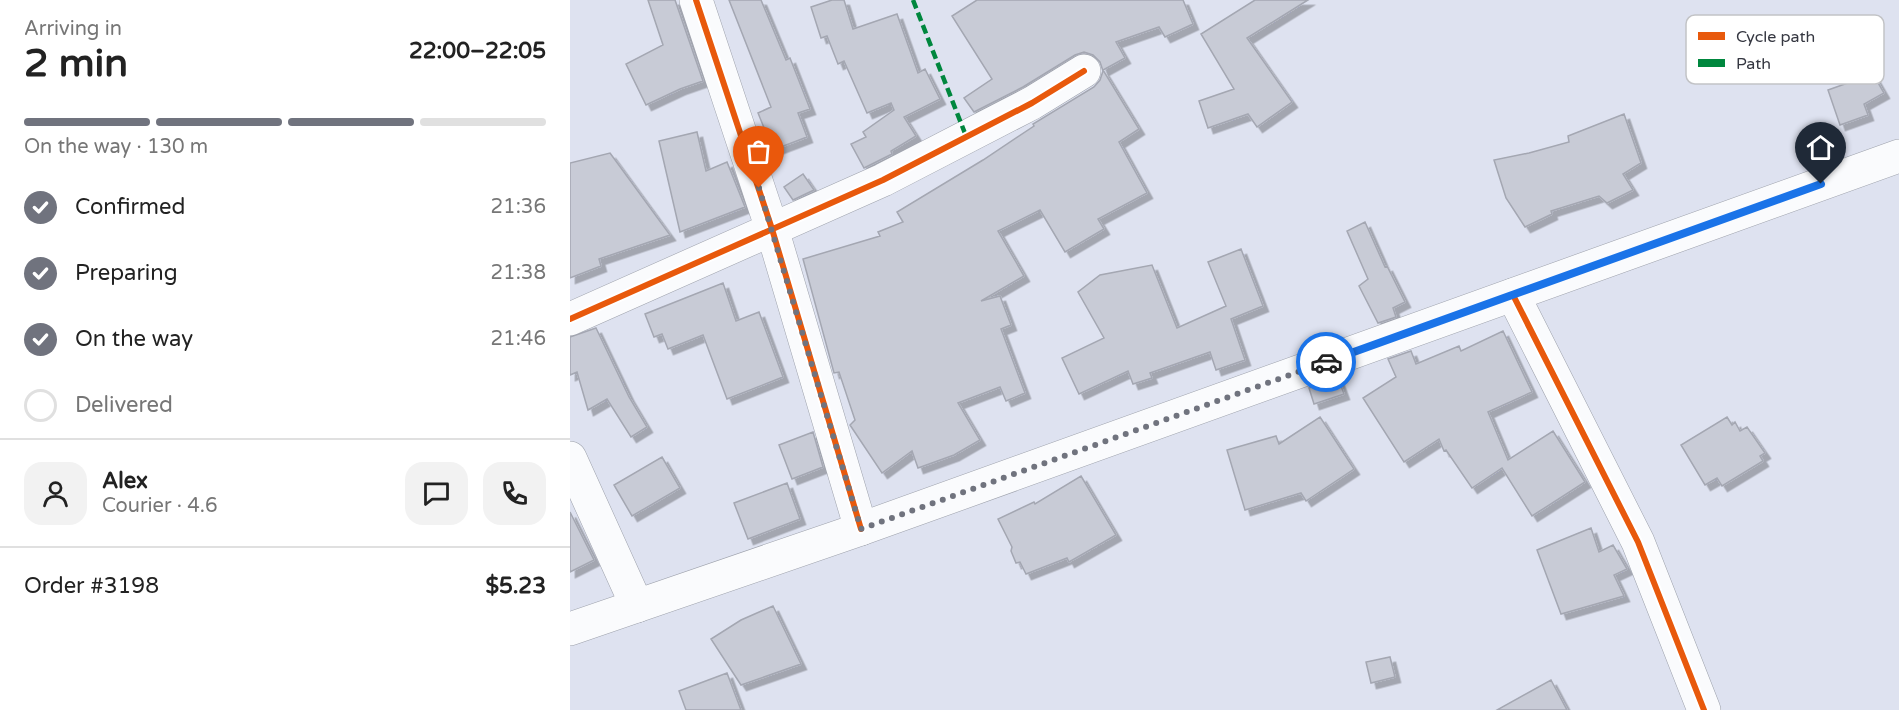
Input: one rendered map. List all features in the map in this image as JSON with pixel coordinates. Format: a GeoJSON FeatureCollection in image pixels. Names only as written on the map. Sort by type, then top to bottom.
{"type":"FeatureCollection","features":[{"type":"Feature","properties":{"kind":"street"},"geometry":{"type":"LineString","coordinates":[[696,0],[772,229],[861,529]]}},
{"type":"Feature","properties":{"kind":"street"},"geometry":{"type":"LineString","coordinates":[[570,319],[883,180],[1032,103],[1084,71]]}},
{"type":"Feature","properties":{"kind":"street"},"geometry":{"type":"LineString","coordinates":[[570,629],[861,529],[1899,156]]}},
{"type":"Feature","properties":{"kind":"street"},"geometry":{"type":"LineString","coordinates":[[1513,295],[1638,542],[1704,710]]}},
{"type":"Feature","properties":{"kind":"street"},"geometry":{"type":"LineString","coordinates":[[570,458],[637,606]]}},
{"type":"Feature","properties":{"kind":"building"},"geometry":{"type":"Polygon","coordinates":[[[648,0],[675,0],[703,81],[646,105],[626,64],[663,45],[648,0]]]}},
{"type":"Feature","properties":{"kind":"building"},"geometry":{"type":"Polygon","coordinates":[[[729,0],[761,0],[786,60],[790,58],[810,109],[798,113],[807,137],[773,150],[758,113],[771,107],[729,0]]]}},
{"type":"Feature","properties":{"kind":"building"},"geometry":{"type":"Polygon","coordinates":[[[832,0],[844,0],[853,29],[897,14],[918,73],[925,69],[940,99],[904,117],[916,136],[891,151],[892,154],[864,168],[851,144],[866,137],[863,132],[894,110],[891,103],[867,113],[844,61],[838,64],[827,36],[821,38],[811,7],[832,0]]]}},
{"type":"Feature","properties":{"kind":"building"},"geometry":{"type":"Polygon","coordinates":[[[977,0],[1183,0],[1193,24],[1165,37],[1159,27],[1116,42],[1125,58],[1103,70],[1139,129],[1119,142],[1147,193],[1098,219],[1104,229],[1065,252],[1040,210],[998,231],[1024,276],[981,301],[1000,296],[1011,325],[1001,329],[1025,393],[1006,401],[1000,387],[958,403],[980,440],[954,455],[918,468],[912,451],[882,473],[850,425],[855,420],[839,372],[834,373],[803,259],[880,236],[878,232],[903,222],[897,212],[983,160],[1034,126],[1033,124],[1094,87],[1103,71],[1100,62],[1093,55],[1084,52],[974,112],[964,98],[992,79],[952,16],[977,0]]]}},
{"type":"Feature","properties":{"kind":"building"},"geometry":{"type":"Polygon","coordinates":[[[1255,0],[1308,0],[1247,38],[1292,102],[1257,127],[1248,114],[1208,128],[1199,101],[1234,89],[1201,34],[1255,0]]]}},
{"type":"Feature","properties":{"kind":"building"},"geometry":{"type":"Polygon","coordinates":[[[1845,84],[1879,84],[1884,93],[1864,104],[1868,115],[1840,125],[1828,90],[1845,84]]]}},
{"type":"Feature","properties":{"kind":"building"},"geometry":{"type":"Polygon","coordinates":[[[1624,114],[1641,163],[1623,174],[1633,190],[1607,203],[1599,196],[1551,211],[1552,214],[1525,227],[1506,198],[1494,160],[1569,142],[1568,136],[1624,114]]]}},
{"type":"Feature","properties":{"kind":"building"},"geometry":{"type":"Polygon","coordinates":[[[697,132],[706,171],[727,162],[745,207],[680,232],[659,141],[697,132]]]}},
{"type":"Feature","properties":{"kind":"building"},"geometry":{"type":"Polygon","coordinates":[[[610,153],[670,235],[599,259],[601,266],[570,278],[570,163],[610,153]]]}},
{"type":"Feature","properties":{"kind":"building"},"geometry":{"type":"Polygon","coordinates":[[[803,174],[814,190],[793,200],[784,187],[803,174]]]}},
{"type":"Feature","properties":{"kind":"building"},"geometry":{"type":"Polygon","coordinates":[[[1365,222],[1385,267],[1387,266],[1405,302],[1393,308],[1396,317],[1378,323],[1359,286],[1368,279],[1347,231],[1365,222]]]}},
{"type":"Feature","properties":{"kind":"building"},"geometry":{"type":"Polygon","coordinates":[[[1241,249],[1263,306],[1231,319],[1245,360],[1216,370],[1210,352],[1150,373],[1152,378],[1133,384],[1128,371],[1079,394],[1062,358],[1104,338],[1078,292],[1100,275],[1152,265],[1177,328],[1226,306],[1208,262],[1241,249]]]}},
{"type":"Feature","properties":{"kind":"building"},"geometry":{"type":"Polygon","coordinates":[[[723,283],[736,321],[759,312],[783,377],[727,399],[703,335],[668,349],[662,334],[654,337],[645,314],[723,283]]]}},
{"type":"Feature","properties":{"kind":"building"},"geometry":{"type":"Polygon","coordinates":[[[596,328],[629,397],[647,427],[631,437],[607,399],[588,410],[577,372],[570,375],[570,337],[596,328]]]}},
{"type":"Feature","properties":{"kind":"building"},"geometry":{"type":"Polygon","coordinates":[[[1503,331],[1532,392],[1488,412],[1508,460],[1553,431],[1585,482],[1532,516],[1502,468],[1472,488],[1446,450],[1444,451],[1439,439],[1404,462],[1363,398],[1396,377],[1388,359],[1411,351],[1416,364],[1459,346],[1461,351],[1503,331]]]}},
{"type":"Feature","properties":{"kind":"building"},"geometry":{"type":"Polygon","coordinates":[[[1338,378],[1344,394],[1314,404],[1309,388],[1338,378]]]}},
{"type":"Feature","properties":{"kind":"building"},"geometry":{"type":"Polygon","coordinates":[[[1320,417],[1354,469],[1306,501],[1301,493],[1245,510],[1227,450],[1276,436],[1279,444],[1320,417]]]}},
{"type":"Feature","properties":{"kind":"building"},"geometry":{"type":"Polygon","coordinates":[[[1727,417],[1732,425],[1735,422],[1740,431],[1747,427],[1765,453],[1760,456],[1763,461],[1722,486],[1717,478],[1705,485],[1681,445],[1727,417]]]}},
{"type":"Feature","properties":{"kind":"building"},"geometry":{"type":"Polygon","coordinates":[[[813,432],[823,467],[792,479],[779,445],[813,432]]]}},
{"type":"Feature","properties":{"kind":"building"},"geometry":{"type":"Polygon","coordinates":[[[662,457],[680,488],[632,516],[614,485],[662,457]]]}},
{"type":"Feature","properties":{"kind":"building"},"geometry":{"type":"Polygon","coordinates":[[[1081,476],[1116,535],[1069,562],[1067,558],[1026,574],[1020,562],[1016,563],[1011,551],[1012,547],[998,519],[1034,502],[1035,504],[1081,476]]]}},
{"type":"Feature","properties":{"kind":"building"},"geometry":{"type":"Polygon","coordinates":[[[787,483],[800,519],[748,539],[734,503],[787,483]]]}},
{"type":"Feature","properties":{"kind":"building"},"geometry":{"type":"Polygon","coordinates":[[[570,512],[594,560],[570,572],[570,512]]]}},
{"type":"Feature","properties":{"kind":"building"},"geometry":{"type":"Polygon","coordinates":[[[1591,528],[1599,552],[1613,545],[1627,569],[1614,575],[1624,596],[1561,614],[1537,550],[1591,528]]]}},
{"type":"Feature","properties":{"kind":"building"},"geometry":{"type":"Polygon","coordinates":[[[773,606],[801,664],[741,685],[711,639],[741,620],[773,606]]]}},
{"type":"Feature","properties":{"kind":"building"},"geometry":{"type":"Polygon","coordinates":[[[1390,657],[1395,677],[1371,683],[1366,662],[1390,657]]]}},
{"type":"Feature","properties":{"kind":"building"},"geometry":{"type":"Polygon","coordinates":[[[727,673],[741,710],[686,710],[679,691],[727,673]]]}},
{"type":"Feature","properties":{"kind":"building"},"geometry":{"type":"Polygon","coordinates":[[[1551,680],[1567,710],[1497,710],[1551,680]]]}},
{"type":"Feature","properties":{"kind":"marked path"},"geometry":{"type":"LineString","coordinates":[[913,0],[966,136]]}},
{"type":"Feature","properties":{"kind":"cycle path"},"geometry":{"type":"LineString","coordinates":[[696,0],[772,229],[861,529]]}},
{"type":"Feature","properties":{"kind":"cycle path"},"geometry":{"type":"LineString","coordinates":[[570,319],[883,180],[1032,103],[1084,71]]}},
{"type":"Feature","properties":{"kind":"cycle path"},"geometry":{"type":"LineString","coordinates":[[1513,295],[1638,542],[1704,710]]}},
{"type":"Feature","properties":{"kind":"way so far"},"geometry":{"type":"LineString","coordinates":[[759,188],[861,529],[1326,362]]}},
{"type":"Feature","properties":{"kind":"route"},"geometry":{"type":"LineString","coordinates":[[1326,362],[1821,184]]}}]}
